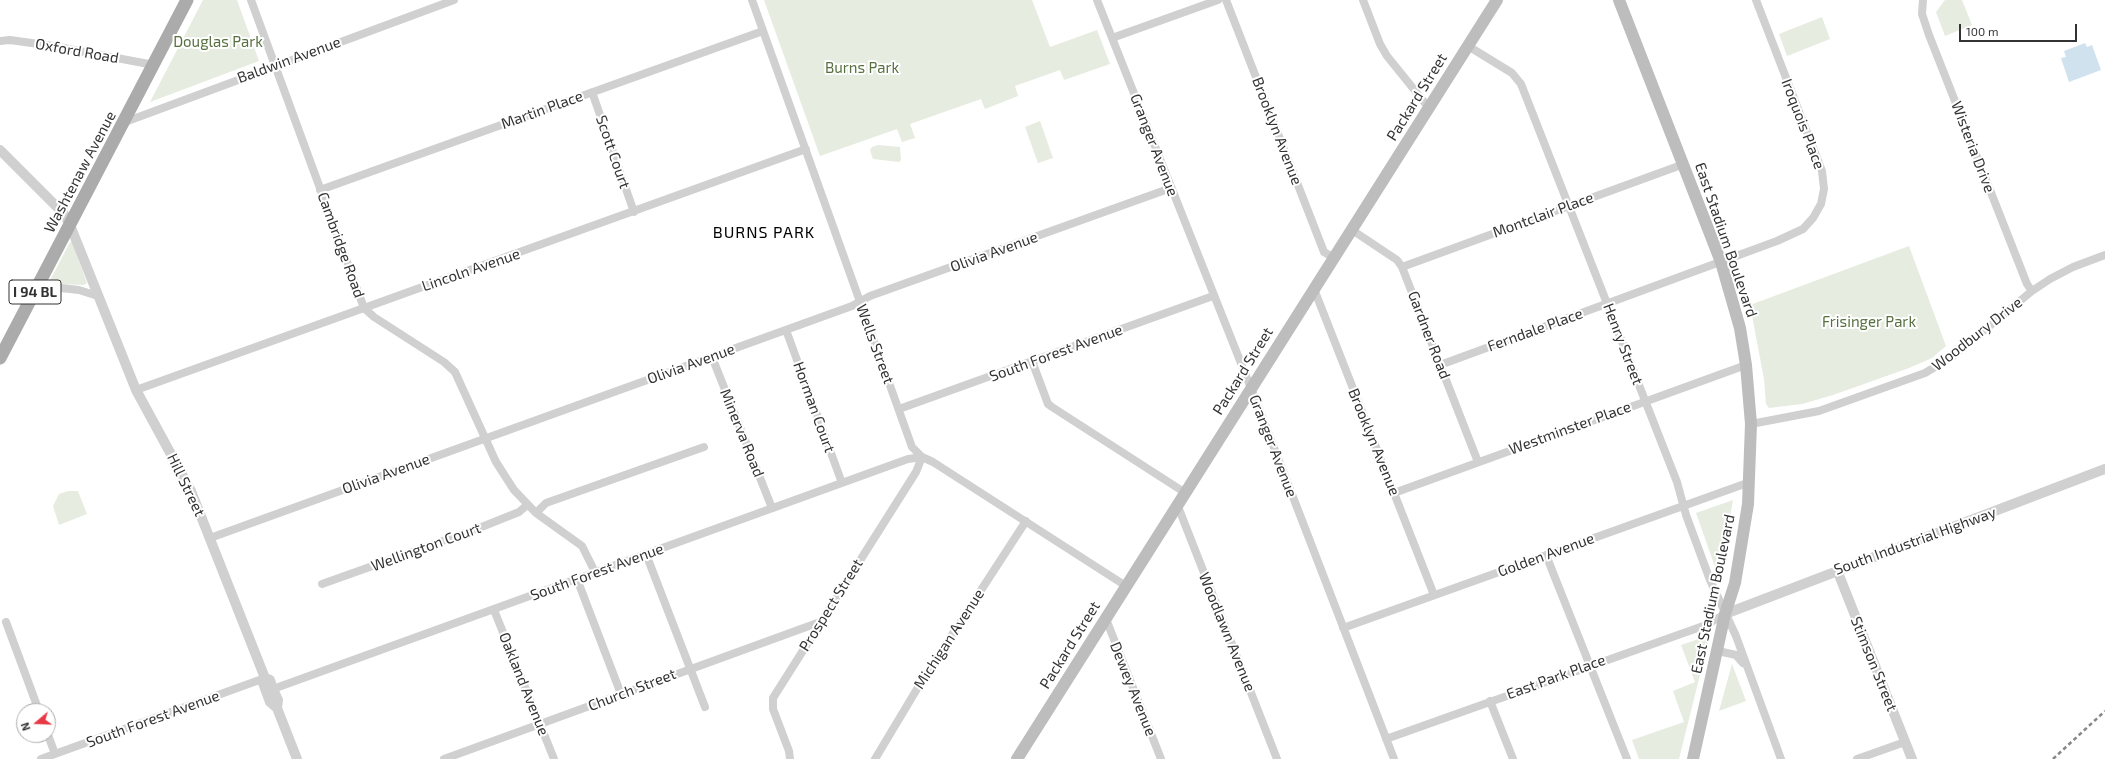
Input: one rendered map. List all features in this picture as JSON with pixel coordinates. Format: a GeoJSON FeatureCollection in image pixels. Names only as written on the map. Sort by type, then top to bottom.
{"type":"FeatureCollection","features":[{"type":"Feature","properties":{"kind":"main road","name":"Washtenaw Avenue"},"geometry":{"type":"LineString","coordinates":[[0,358],[125,122],[187,0]]}},
{"type":"Feature","properties":{"kind":"main road","name":"East Stadium Boulevard"},"geometry":{"type":"LineString","coordinates":[[1619,0],[1721,262],[1740,328],[1746,365],[1751,424],[1750,482],[1742,546],[1735,583],[1725,614],[1718,652],[1693,759]]}},
{"type":"Feature","properties":{"kind":"main road","name":"Packard Street"},"geometry":{"type":"LineString","coordinates":[[1016,759],[1106,619],[1184,492],[1352,230],[1494,2]]}},
{"type":"Feature","properties":{"kind":"street","name":"Cambridge Road"},"geometry":{"type":"LineString","coordinates":[[251,0],[364,308],[374,317],[444,362],[455,372],[503,474],[527,505],[582,546],[596,572]]}},
{"type":"Feature","properties":{"kind":"street","name":"Baldwin Avenue"},"geometry":{"type":"LineString","coordinates":[[125,122],[454,0]]}},
{"type":"Feature","properties":{"kind":"street","name":"Wells Street"},"geometry":{"type":"LineString","coordinates":[[752,0],[912,447],[922,456],[1126,586]]}},
{"type":"Feature","properties":{"kind":"street","name":"Granger Avenue"},"geometry":{"type":"LineString","coordinates":[[1097,0],[1213,296],[1251,388],[1394,759]]}},
{"type":"Feature","properties":{"kind":"street"},"geometry":{"type":"LineString","coordinates":[[1112,38],[1218,0]]}},
{"type":"Feature","properties":{"kind":"street","name":"Brooklyn Avenue"},"geometry":{"type":"LineString","coordinates":[[1226,0],[1324,252],[1334,258]]}},
{"type":"Feature","properties":{"kind":"street"},"geometry":{"type":"LineString","coordinates":[[1363,0],[1380,44],[1387,56],[1429,108]]}},
{"type":"Feature","properties":{"kind":"street","name":"Iroquois Place"},"geometry":{"type":"LineString","coordinates":[[1721,262],[1777,242],[1803,229],[1813,218],[1822,204],[1824,189],[1822,172],[1817,155],[1756,0]]}},
{"type":"Feature","properties":{"kind":"street","name":"Wisteria Drive"},"geometry":{"type":"LineString","coordinates":[[1923,0],[1922,14],[1929,35],[2027,284],[2032,291]]}},
{"type":"Feature","properties":{"kind":"street","name":"Martin Place"},"geometry":{"type":"LineString","coordinates":[[320,190],[763,30]]}},
{"type":"Feature","properties":{"kind":"street","name":"Oxford Road"},"geometry":{"type":"LineString","coordinates":[[0,41],[10,40],[53,46],[154,65]]}},
{"type":"Feature","properties":{"kind":"street","name":"Henry Street"},"geometry":{"type":"LineString","coordinates":[[1468,46],[1518,78],[1677,482],[1710,580],[1736,636],[1746,667],[1781,759]]}},
{"type":"Feature","properties":{"kind":"street","name":"Scott Court"},"geometry":{"type":"LineString","coordinates":[[592,92],[634,212]]}},
{"type":"Feature","properties":{"kind":"street","name":"Lincoln Avenue"},"geometry":{"type":"LineString","coordinates":[[136,390],[806,149]]}},
{"type":"Feature","properties":{"kind":"street","name":"Hill Street"},"geometry":{"type":"LineString","coordinates":[[0,150],[64,214],[70,225],[136,390],[191,491],[264,681],[270,702],[277,708],[297,759]]}},
{"type":"Feature","properties":{"kind":"street","name":"Montclair Place"},"geometry":{"type":"LineString","coordinates":[[1402,267],[1684,164]]}},
{"type":"Feature","properties":{"kind":"street","name":"Olivia Avenue"},"geometry":{"type":"LineString","coordinates":[[210,538],[712,357],[859,302],[870,296],[1171,188]]}},
{"type":"Feature","properties":{"kind":"street","name":"Gardner Road"},"geometry":{"type":"LineString","coordinates":[[1352,230],[1397,260],[1402,267],[1478,462]]}},
{"type":"Feature","properties":{"kind":"street","name":"Woodbury Drive"},"geometry":{"type":"LineString","coordinates":[[1751,424],[1819,411],[1925,373],[1953,356],[2032,291],[2072,267],[2105,255]]}},
{"type":"Feature","properties":{"kind":"street","name":"Ferndale Place"},"geometry":{"type":"LineString","coordinates":[[1440,365],[1721,262]]}},
{"type":"Feature","properties":{"kind":"street"},"geometry":{"type":"LineString","coordinates":[[31,300],[44,292],[61,288],[79,290],[98,296]]}},
{"type":"Feature","properties":{"kind":"street","name":"Brooklyn Avenue"},"geometry":{"type":"LineString","coordinates":[[1314,289],[1434,595]]}},
{"type":"Feature","properties":{"kind":"street","name":"South Forest Avenue"},"geometry":{"type":"LineString","coordinates":[[899,409],[1213,296]]}},
{"type":"Feature","properties":{"kind":"street","name":"Horman Court"},"geometry":{"type":"LineString","coordinates":[[786,330],[842,483]]}},
{"type":"Feature","properties":{"kind":"street","name":"Minerva Road"},"geometry":{"type":"LineString","coordinates":[[712,357],[772,508]]}},
{"type":"Feature","properties":{"kind":"street"},"geometry":{"type":"LineString","coordinates":[[1032,361],[1050,406],[1184,492]]}},
{"type":"Feature","properties":{"kind":"street","name":"Westminster Place"},"geometry":{"type":"LineString","coordinates":[[1394,493],[1644,400],[1746,365]]}},
{"type":"Feature","properties":{"kind":"street"},"geometry":{"type":"LineString","coordinates":[[536,513],[546,503],[704,447]]}},
{"type":"Feature","properties":{"kind":"street","name":"South Forest Avenue"},"geometry":{"type":"LineString","coordinates":[[274,689],[908,459],[922,456]]}},
{"type":"Feature","properties":{"kind":"street","name":"Prospect Street"},"geometry":{"type":"LineString","coordinates":[[790,759],[789,751],[772,703],[776,692],[916,472],[922,456]]}},
{"type":"Feature","properties":{"kind":"street","name":"South Industrial Highway"},"geometry":{"type":"LineString","coordinates":[[1725,614],[1837,570],[2105,470]]}},
{"type":"Feature","properties":{"kind":"street","name":"Golden Avenue"},"geometry":{"type":"LineString","coordinates":[[1343,628],[1750,482]]}},
{"type":"Feature","properties":{"kind":"street","name":"Woodlawn Avenue"},"geometry":{"type":"LineString","coordinates":[[1177,504],[1277,759]]}},
{"type":"Feature","properties":{"kind":"street","name":"Wellington Court"},"geometry":{"type":"LineString","coordinates":[[322,584],[479,528],[519,512],[527,505]]}},
{"type":"Feature","properties":{"kind":"street","name":"Michigan Avenue"},"geometry":{"type":"LineString","coordinates":[[874,759],[920,684],[1026,521]]}},
{"type":"Feature","properties":{"kind":"street"},"geometry":{"type":"LineString","coordinates":[[646,554],[705,707]]}},
{"type":"Feature","properties":{"kind":"street"},"geometry":{"type":"LineString","coordinates":[[1546,555],[1627,759]]}},
{"type":"Feature","properties":{"kind":"street","name":"Stimson Street"},"geometry":{"type":"LineString","coordinates":[[1837,570],[1912,759]]}},
{"type":"Feature","properties":{"kind":"street"},"geometry":{"type":"LineString","coordinates":[[577,579],[621,694]]}},
{"type":"Feature","properties":{"kind":"street","name":"Oakland Avenue"},"geometry":{"type":"LineString","coordinates":[[494,610],[554,759]]}},
{"type":"Feature","properties":{"kind":"street","name":"East Park Place"},"geometry":{"type":"LineString","coordinates":[[1386,739],[1706,625],[1725,614]]}},
{"type":"Feature","properties":{"kind":"street","name":"Dewey Avenue"},"geometry":{"type":"LineString","coordinates":[[1106,619],[1161,759]]}},
{"type":"Feature","properties":{"kind":"street"},"geometry":{"type":"LineString","coordinates":[[6,622],[36,703]]}},
{"type":"Feature","properties":{"kind":"street","name":"Church Street"},"geometry":{"type":"LineString","coordinates":[[444,759],[820,622]]}},
{"type":"Feature","properties":{"kind":"street"},"geometry":{"type":"LineString","coordinates":[[1718,652],[1736,656],[1746,667]]}},
{"type":"Feature","properties":{"kind":"street","name":"Hill Street"},"geometry":{"type":"LineString","coordinates":[[264,681],[270,680],[278,700],[277,708]]}},
{"type":"Feature","properties":{"kind":"street","name":"South Forest Avenue"},"geometry":{"type":"LineString","coordinates":[[41,759],[264,681]]}},
{"type":"Feature","properties":{"kind":"street"},"geometry":{"type":"LineString","coordinates":[[1490,701],[1513,759]]}},
{"type":"Feature","properties":{"kind":"street"},"geometry":{"type":"LineString","coordinates":[[1857,759],[1905,742]]}},
{"type":"Feature","properties":{"kind":"street"},"geometry":{"type":"LineString","coordinates":[[51,743],[55,754]]}},
{"type":"Feature","properties":{"kind":"street"},"geometry":{"type":"LineString","coordinates":[[64,751],[67,759]]}},
{"type":"Feature","properties":{"kind":"green space","name":"Douglas Park"},"geometry":{"type":"Polygon","coordinates":[[[203,0],[237,0],[259,61],[150,102],[203,0]]]}},
{"type":"Feature","properties":{"kind":"green space","name":"Burns Park"},"geometry":{"type":"Polygon","coordinates":[[[764,0],[1032,0],[1050,47],[1097,30],[1110,64],[1064,80],[1060,70],[1015,86],[1018,96],[985,109],[981,99],[910,124],[915,138],[902,142],[897,129],[820,156],[764,0]]]}},
{"type":"Feature","properties":{"kind":"green space"},"geometry":{"type":"Polygon","coordinates":[[[1945,0],[1962,0],[1972,25],[1945,36],[1936,12],[1945,0]]]}},
{"type":"Feature","properties":{"kind":"green space"},"geometry":{"type":"Polygon","coordinates":[[[1822,17],[1830,39],[1787,56],[1779,34],[1822,17]]]}},
{"type":"Feature","properties":{"kind":"green space"},"geometry":{"type":"Polygon","coordinates":[[[1040,121],[1053,158],[1038,163],[1025,127],[1040,121]]]}},
{"type":"Feature","properties":{"kind":"green space"},"geometry":{"type":"Polygon","coordinates":[[[878,145],[900,147],[901,160],[899,162],[873,159],[870,150],[872,147],[878,145]]]}},
{"type":"Feature","properties":{"kind":"green space"},"geometry":{"type":"Polygon","coordinates":[[[70,242],[72,242],[87,283],[84,285],[60,284],[47,286],[70,242]]]}},
{"type":"Feature","properties":{"kind":"green space","name":"Frisinger Park"},"geometry":{"type":"Polygon","coordinates":[[[1909,246],[1946,346],[1932,358],[1909,368],[1833,395],[1802,404],[1769,408],[1766,404],[1764,379],[1750,305],[1909,246]]]}},
{"type":"Feature","properties":{"kind":"green space"},"geometry":{"type":"Polygon","coordinates":[[[68,491],[78,491],[87,514],[59,525],[53,506],[59,494],[68,491]]]}},
{"type":"Feature","properties":{"kind":"green space"},"geometry":{"type":"Polygon","coordinates":[[[1733,500],[1719,578],[1696,513],[1733,500]]]}},
{"type":"Feature","properties":{"kind":"green space"},"geometry":{"type":"Polygon","coordinates":[[[1707,636],[1708,643],[1679,759],[1639,759],[1632,740],[1684,722],[1673,691],[1695,682],[1681,645],[1707,636]]]}},
{"type":"Feature","properties":{"kind":"green space"},"geometry":{"type":"Polygon","coordinates":[[[1732,664],[1746,701],[1719,711],[1732,664]]]}},
{"type":"Feature","properties":{"kind":"water"},"geometry":{"type":"Polygon","coordinates":[[[2085,43],[2087,47],[2092,45],[2101,70],[2069,82],[2061,58],[2066,57],[2064,51],[2085,43]]]}},
{"type":"Feature","properties":{"kind":"railway"},"geometry":{"type":"LineString","coordinates":[[2053,759],[2105,711]]}},
{"type":"Feature","properties":{"kind":"district","name":"BURNS PARK"},"geometry":{"type":"Point","coordinates":[764,233]}}]}
